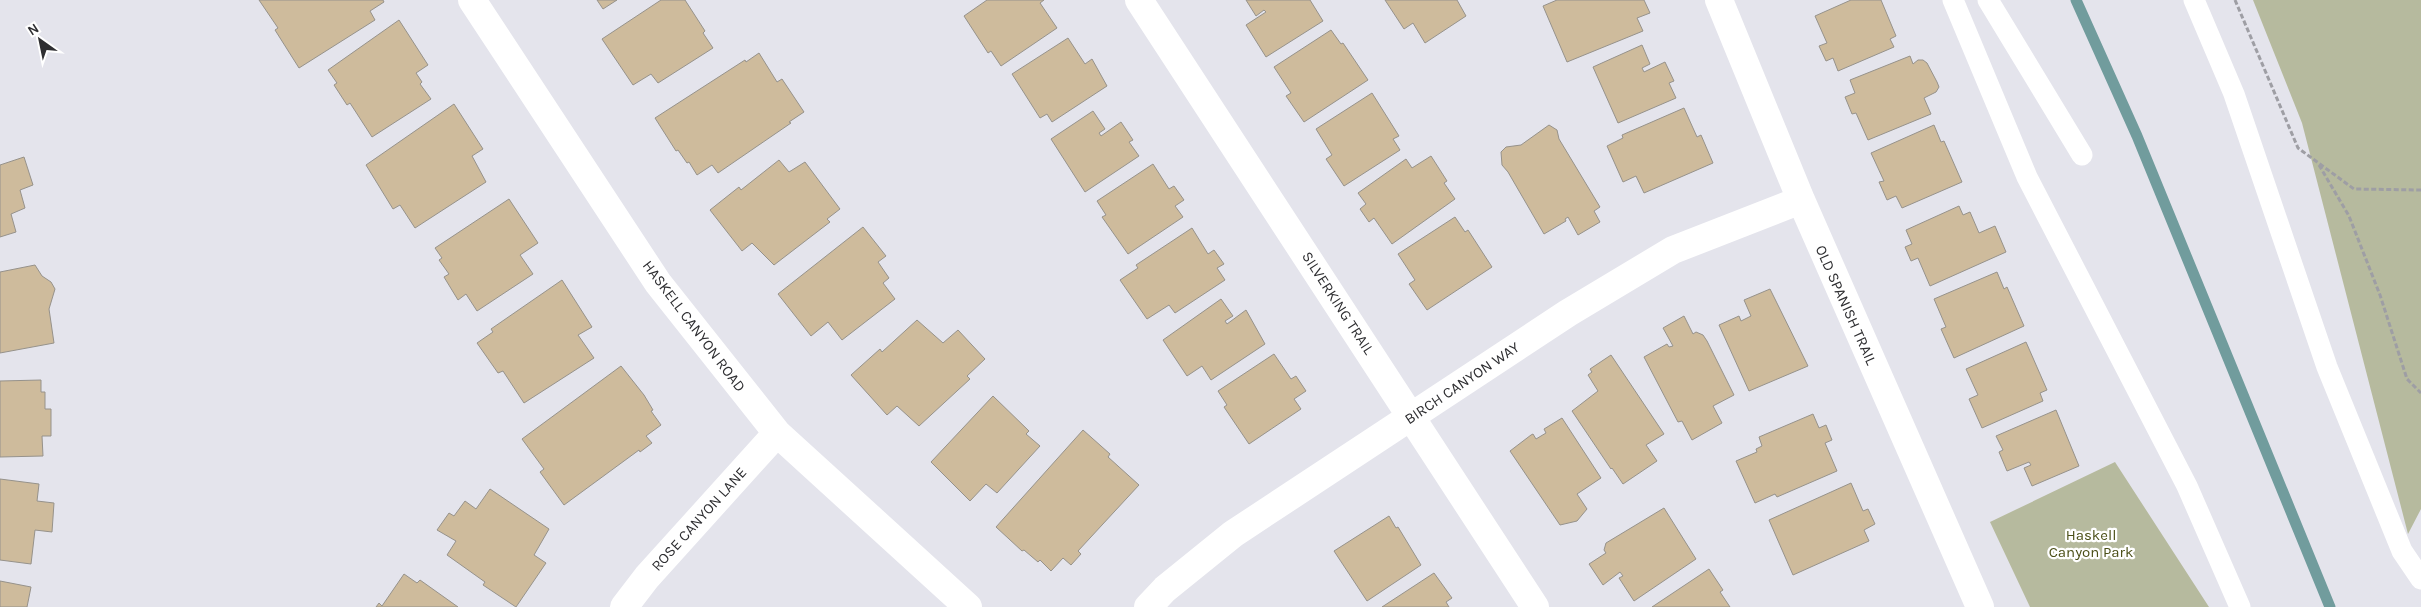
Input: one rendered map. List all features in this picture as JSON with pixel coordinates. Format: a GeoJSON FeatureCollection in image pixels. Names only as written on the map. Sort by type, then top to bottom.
{"type":"FeatureCollection","features":[{"type":"Feature","properties":{"kind":"street","name":"HASKELL CANYON ROAD"},"geometry":{"type":"LineString","coordinates":[[472,0],[658,283],[777,433],[968,607]]}},
{"type":"Feature","properties":{"kind":"street","name":"SILVERKING TRAIL"},"geometry":{"type":"LineString","coordinates":[[1139,0],[1535,607]]}},
{"type":"Feature","properties":{"kind":"street","name":"OLD SPANISH TRAIL"},"geometry":{"type":"LineString","coordinates":[[1719,0],[1800,200],[1980,607]]}},
{"type":"Feature","properties":{"kind":"street","name":"BIRCH CANYON WAY"},"geometry":{"type":"LineString","coordinates":[[1148,607],[1165,589],[1233,534],[1568,313],[1673,250],[1800,200]]}},
{"type":"Feature","properties":{"kind":"street","name":"ROSE CANYON LANE"},"geometry":{"type":"LineString","coordinates":[[624,607],[647,577],[777,433]]}},
{"type":"Feature","properties":{"kind":"lane"},"geometry":{"type":"LineString","coordinates":[[1953,0],[2027,177],[2187,486],[2240,607]]}},
{"type":"Feature","properties":{"kind":"lane"},"geometry":{"type":"LineString","coordinates":[[1988,0],[2082,155]]}},
{"type":"Feature","properties":{"kind":"lane"},"geometry":{"type":"LineString","coordinates":[[2194,0],[2234,94],[2327,366],[2402,551],[2421,579]]}},
{"type":"Feature","properties":{"kind":"path"},"geometry":{"type":"LineString","coordinates":[[2235,0],[2298,148],[2354,189],[2421,190]]}},
{"type":"Feature","properties":{"kind":"path"},"geometry":{"type":"LineString","coordinates":[[2318,163],[2349,216],[2380,295],[2407,379],[2421,393]]}},
{"type":"Feature","properties":{"kind":"green space"},"geometry":{"type":"Polygon","coordinates":[[[2253,0],[2421,0],[2421,509],[2408,534],[2302,123],[2253,0]]]}},
{"type":"Feature","properties":{"kind":"green space","name":"Haskell Canyon Park"},"geometry":{"type":"Polygon","coordinates":[[[2115,462],[2209,607],[2030,607],[1990,522],[2115,462]]]}},
{"type":"Feature","properties":{"kind":"building"},"geometry":{"type":"Polygon","coordinates":[[[259,0],[383,0],[384,2],[370,11],[375,20],[299,68],[275,30],[278,28],[259,0]]]}},
{"type":"Feature","properties":{"kind":"building"},"geometry":{"type":"Polygon","coordinates":[[[597,0],[617,0],[603,9],[597,0]]]}},
{"type":"Feature","properties":{"kind":"building"},"geometry":{"type":"Polygon","coordinates":[[[661,0],[685,0],[705,31],[703,33],[713,48],[658,83],[651,74],[633,85],[602,39],[661,0]]]}},
{"type":"Feature","properties":{"kind":"building"},"geometry":{"type":"Polygon","coordinates":[[[987,0],[1044,0],[1040,3],[1057,28],[1001,66],[991,51],[988,53],[964,16],[987,0]]]}},
{"type":"Feature","properties":{"kind":"building"},"geometry":{"type":"Polygon","coordinates":[[[1246,0],[1310,0],[1323,21],[1266,57],[1246,25],[1266,12],[1264,10],[1256,16],[1246,0]]]}},
{"type":"Feature","properties":{"kind":"building"},"geometry":{"type":"Polygon","coordinates":[[[1385,0],[1457,0],[1466,16],[1425,43],[1413,23],[1404,29],[1385,0]]]}},
{"type":"Feature","properties":{"kind":"building"},"geometry":{"type":"Polygon","coordinates":[[[1557,0],[1644,0],[1650,13],[1637,18],[1643,31],[1567,62],[1543,6],[1557,0]]]}},
{"type":"Feature","properties":{"kind":"building"},"geometry":{"type":"Polygon","coordinates":[[[1851,0],[1881,0],[1896,36],[1890,39],[1894,47],[1838,71],[1833,58],[1826,61],[1819,46],[1827,43],[1815,16],[1851,0]]]}},
{"type":"Feature","properties":{"kind":"building"},"geometry":{"type":"Polygon","coordinates":[[[399,20],[428,65],[416,73],[422,82],[420,84],[431,99],[372,137],[350,103],[347,105],[334,85],[337,83],[328,70],[399,20]]]}},
{"type":"Feature","properties":{"kind":"building"},"geometry":{"type":"Polygon","coordinates":[[[1331,30],[1341,44],[1343,43],[1368,80],[1304,122],[1286,96],[1291,93],[1274,67],[1331,30]]]}},
{"type":"Feature","properties":{"kind":"building"},"geometry":{"type":"Polygon","coordinates":[[[1068,38],[1085,64],[1092,59],[1107,86],[1052,122],[1047,114],[1040,118],[1012,74],[1068,38]]]}},
{"type":"Feature","properties":{"kind":"building"},"geometry":{"type":"Polygon","coordinates":[[[1642,45],[1650,64],[1642,68],[1644,72],[1665,62],[1674,81],[1669,83],[1676,98],[1618,123],[1593,67],[1642,45]]]}},
{"type":"Feature","properties":{"kind":"building"},"geometry":{"type":"Polygon","coordinates":[[[759,53],[777,82],[782,79],[804,112],[718,173],[712,165],[697,175],[689,162],[687,163],[678,150],[676,151],[655,118],[759,53]]]}},
{"type":"Feature","properties":{"kind":"building"},"geometry":{"type":"Polygon","coordinates":[[[1910,56],[1913,64],[1918,60],[1923,60],[1927,63],[1939,87],[1936,92],[1924,98],[1931,114],[1868,140],[1856,113],[1852,114],[1845,97],[1855,93],[1850,80],[1910,56]]]}},
{"type":"Feature","properties":{"kind":"building"},"geometry":{"type":"Polygon","coordinates":[[[1372,93],[1399,136],[1393,139],[1400,150],[1344,186],[1326,159],[1332,155],[1316,129],[1372,93]]]}},
{"type":"Feature","properties":{"kind":"building"},"geometry":{"type":"Polygon","coordinates":[[[454,104],[483,149],[472,156],[486,182],[415,228],[400,205],[393,209],[366,165],[454,104]]]}},
{"type":"Feature","properties":{"kind":"building"},"geometry":{"type":"Polygon","coordinates":[[[1684,108],[1697,137],[1701,135],[1713,163],[1644,193],[1636,176],[1623,182],[1607,146],[1623,138],[1622,135],[1684,108]]]}},
{"type":"Feature","properties":{"kind":"building"},"geometry":{"type":"Polygon","coordinates":[[[1093,111],[1105,129],[1099,133],[1101,136],[1121,122],[1133,140],[1129,142],[1139,156],[1085,192],[1051,139],[1093,111]]]}},
{"type":"Feature","properties":{"kind":"building"},"geometry":{"type":"Polygon","coordinates":[[[1549,125],[1557,130],[1559,139],[1600,207],[1594,211],[1600,222],[1578,235],[1568,217],[1565,219],[1566,221],[1544,234],[1502,165],[1501,152],[1506,147],[1521,145],[1549,125]]]}},
{"type":"Feature","properties":{"kind":"building"},"geometry":{"type":"Polygon","coordinates":[[[1934,125],[1941,142],[1944,141],[1962,182],[1902,208],[1896,196],[1887,200],[1879,182],[1884,181],[1871,153],[1934,125]]]}},
{"type":"Feature","properties":{"kind":"building"},"geometry":{"type":"Polygon","coordinates":[[[1431,156],[1447,181],[1444,183],[1455,199],[1392,244],[1374,218],[1369,222],[1360,209],[1366,204],[1358,193],[1406,159],[1412,168],[1431,156]]]}},
{"type":"Feature","properties":{"kind":"building"},"geometry":{"type":"Polygon","coordinates":[[[24,157],[33,185],[20,190],[25,208],[11,214],[16,232],[0,237],[0,165],[24,157]]]}},
{"type":"Feature","properties":{"kind":"building"},"geometry":{"type":"Polygon","coordinates":[[[779,160],[789,172],[805,162],[840,209],[827,219],[830,222],[774,265],[752,243],[742,251],[710,210],[739,187],[741,190],[779,160]]]}},
{"type":"Feature","properties":{"kind":"building"},"geometry":{"type":"Polygon","coordinates":[[[1153,164],[1169,189],[1174,186],[1184,200],[1175,206],[1183,217],[1128,254],[1102,217],[1106,215],[1097,201],[1153,164]]]}},
{"type":"Feature","properties":{"kind":"building"},"geometry":{"type":"Polygon","coordinates":[[[509,199],[538,243],[520,255],[533,274],[477,311],[466,294],[458,300],[444,277],[449,274],[439,260],[442,258],[435,248],[509,199]]]}},
{"type":"Feature","properties":{"kind":"building"},"geometry":{"type":"Polygon","coordinates":[[[1959,206],[1963,215],[1970,212],[1979,233],[1995,226],[2006,252],[1930,286],[1918,258],[1911,261],[1905,247],[1912,244],[1906,230],[1959,206]]]}},
{"type":"Feature","properties":{"kind":"building"},"geometry":{"type":"Polygon","coordinates":[[[1455,217],[1465,232],[1468,230],[1492,267],[1427,310],[1409,284],[1415,280],[1398,254],[1455,217]]]}},
{"type":"Feature","properties":{"kind":"building"},"geometry":{"type":"Polygon","coordinates":[[[863,227],[886,256],[878,262],[889,278],[883,283],[895,299],[842,340],[828,322],[811,336],[778,294],[863,227]]]}},
{"type":"Feature","properties":{"kind":"building"},"geometry":{"type":"Polygon","coordinates":[[[1192,228],[1208,254],[1214,250],[1224,264],[1217,268],[1225,280],[1175,313],[1169,305],[1147,319],[1120,280],[1138,268],[1136,265],[1192,228]]]}},
{"type":"Feature","properties":{"kind":"building"},"geometry":{"type":"Polygon","coordinates":[[[35,265],[42,276],[51,282],[55,289],[49,309],[54,343],[0,353],[0,272],[35,265]]]}},
{"type":"Feature","properties":{"kind":"building"},"geometry":{"type":"Polygon","coordinates":[[[1997,272],[2004,289],[2007,287],[2024,326],[1954,358],[1941,329],[1946,327],[1934,299],[1997,272]]]}},
{"type":"Feature","properties":{"kind":"building"},"geometry":{"type":"Polygon","coordinates":[[[562,280],[592,327],[578,335],[594,358],[524,403],[503,371],[498,373],[477,343],[493,332],[491,329],[562,280]]]}},
{"type":"Feature","properties":{"kind":"building"},"geometry":{"type":"Polygon","coordinates":[[[1770,289],[1808,366],[1749,391],[1719,325],[1739,316],[1741,321],[1751,316],[1744,300],[1770,289]]]}},
{"type":"Feature","properties":{"kind":"building"},"geometry":{"type":"Polygon","coordinates":[[[1221,299],[1233,316],[1225,321],[1227,324],[1246,310],[1265,344],[1211,380],[1202,366],[1187,376],[1163,340],[1221,299]]]}},
{"type":"Feature","properties":{"kind":"building"},"geometry":{"type":"Polygon","coordinates":[[[1684,316],[1693,334],[1696,332],[1703,335],[1707,341],[1734,395],[1713,406],[1722,423],[1692,440],[1682,421],[1678,422],[1644,357],[1667,344],[1669,347],[1673,346],[1663,328],[1684,316]]]}},
{"type":"Feature","properties":{"kind":"building"},"geometry":{"type":"Polygon","coordinates":[[[917,320],[943,343],[958,330],[985,359],[967,376],[970,379],[919,426],[897,406],[887,415],[851,375],[880,349],[882,352],[917,320]]]}},
{"type":"Feature","properties":{"kind":"building"},"geometry":{"type":"Polygon","coordinates":[[[2026,342],[2047,390],[2040,393],[2043,401],[1982,428],[1969,399],[1978,395],[1966,369],[2026,342]]]}},
{"type":"Feature","properties":{"kind":"building"},"geometry":{"type":"Polygon","coordinates":[[[1274,354],[1291,379],[1296,376],[1306,391],[1294,399],[1301,409],[1249,444],[1224,407],[1227,405],[1218,391],[1274,354]]]}},
{"type":"Feature","properties":{"kind":"building"},"geometry":{"type":"Polygon","coordinates":[[[1611,355],[1664,434],[1646,445],[1657,461],[1623,484],[1572,411],[1598,391],[1588,375],[1592,372],[1590,369],[1611,355]]]}},
{"type":"Feature","properties":{"kind":"building"},"geometry":{"type":"Polygon","coordinates":[[[621,366],[644,395],[653,410],[651,411],[661,425],[646,436],[652,443],[640,452],[639,450],[564,505],[540,472],[544,469],[522,439],[621,366]]]}},
{"type":"Feature","properties":{"kind":"building"},"geometry":{"type":"Polygon","coordinates":[[[41,380],[41,392],[45,392],[45,409],[51,409],[51,436],[42,436],[43,456],[0,457],[0,381],[41,380]]]}},
{"type":"Feature","properties":{"kind":"building"},"geometry":{"type":"Polygon","coordinates":[[[993,396],[1029,431],[1026,434],[1040,446],[997,493],[986,484],[970,501],[931,462],[993,396]]]}},
{"type":"Feature","properties":{"kind":"building"},"geometry":{"type":"Polygon","coordinates":[[[2056,410],[2079,466],[2032,486],[2024,468],[2031,465],[2029,462],[2007,471],[1999,452],[2003,450],[1996,436],[2056,410]]]}},
{"type":"Feature","properties":{"kind":"building"},"geometry":{"type":"Polygon","coordinates":[[[1813,414],[1819,428],[1826,425],[1832,440],[1825,443],[1837,471],[1777,497],[1775,494],[1755,503],[1736,461],[1757,452],[1756,449],[1762,446],[1759,437],[1813,414]]]}},
{"type":"Feature","properties":{"kind":"building"},"geometry":{"type":"Polygon","coordinates":[[[1562,418],[1601,478],[1577,494],[1587,509],[1577,521],[1560,525],[1510,451],[1533,434],[1536,439],[1546,433],[1544,429],[1562,418]]]}},
{"type":"Feature","properties":{"kind":"building"},"geometry":{"type":"Polygon","coordinates":[[[1083,430],[1110,454],[1108,457],[1139,485],[1078,551],[1081,554],[1071,565],[1063,558],[1051,571],[1040,560],[1038,562],[1024,550],[1022,551],[996,527],[1083,430]]]}},
{"type":"Feature","properties":{"kind":"building"},"geometry":{"type":"Polygon","coordinates":[[[0,479],[39,484],[37,501],[54,503],[52,532],[35,530],[31,564],[0,560],[0,479]]]}},
{"type":"Feature","properties":{"kind":"building"},"geometry":{"type":"Polygon","coordinates":[[[1851,483],[1863,511],[1868,509],[1875,524],[1864,530],[1869,541],[1793,575],[1769,520],[1851,483]]]}},
{"type":"Feature","properties":{"kind":"building"},"geometry":{"type":"Polygon","coordinates":[[[490,489],[549,529],[534,555],[546,563],[516,607],[483,585],[485,582],[447,555],[456,541],[437,530],[449,513],[454,516],[465,501],[476,509],[490,489]]]}},
{"type":"Feature","properties":{"kind":"building"},"geometry":{"type":"Polygon","coordinates":[[[1664,508],[1696,559],[1634,601],[1619,578],[1623,576],[1620,572],[1603,585],[1589,564],[1606,553],[1604,550],[1606,543],[1664,508]]]}},
{"type":"Feature","properties":{"kind":"building"},"geometry":{"type":"Polygon","coordinates":[[[1389,516],[1396,528],[1398,527],[1421,565],[1367,601],[1334,551],[1389,516]]]}},
{"type":"Feature","properties":{"kind":"building"},"geometry":{"type":"Polygon","coordinates":[[[1709,569],[1723,590],[1720,592],[1730,607],[1652,607],[1709,569]]]}},
{"type":"Feature","properties":{"kind":"building"},"geometry":{"type":"Polygon","coordinates":[[[1434,573],[1452,598],[1446,602],[1449,607],[1382,607],[1434,573]]]}},
{"type":"Feature","properties":{"kind":"building"},"geometry":{"type":"Polygon","coordinates":[[[404,574],[417,583],[420,580],[458,607],[376,607],[379,603],[382,606],[404,574]]]}},
{"type":"Feature","properties":{"kind":"building"},"geometry":{"type":"Polygon","coordinates":[[[0,581],[31,587],[27,607],[0,607],[0,581]]]}},
{"type":"Feature","properties":{"kind":"waterway"},"geometry":{"type":"LineString","coordinates":[[2076,0],[2137,136],[2330,607]]}}]}
